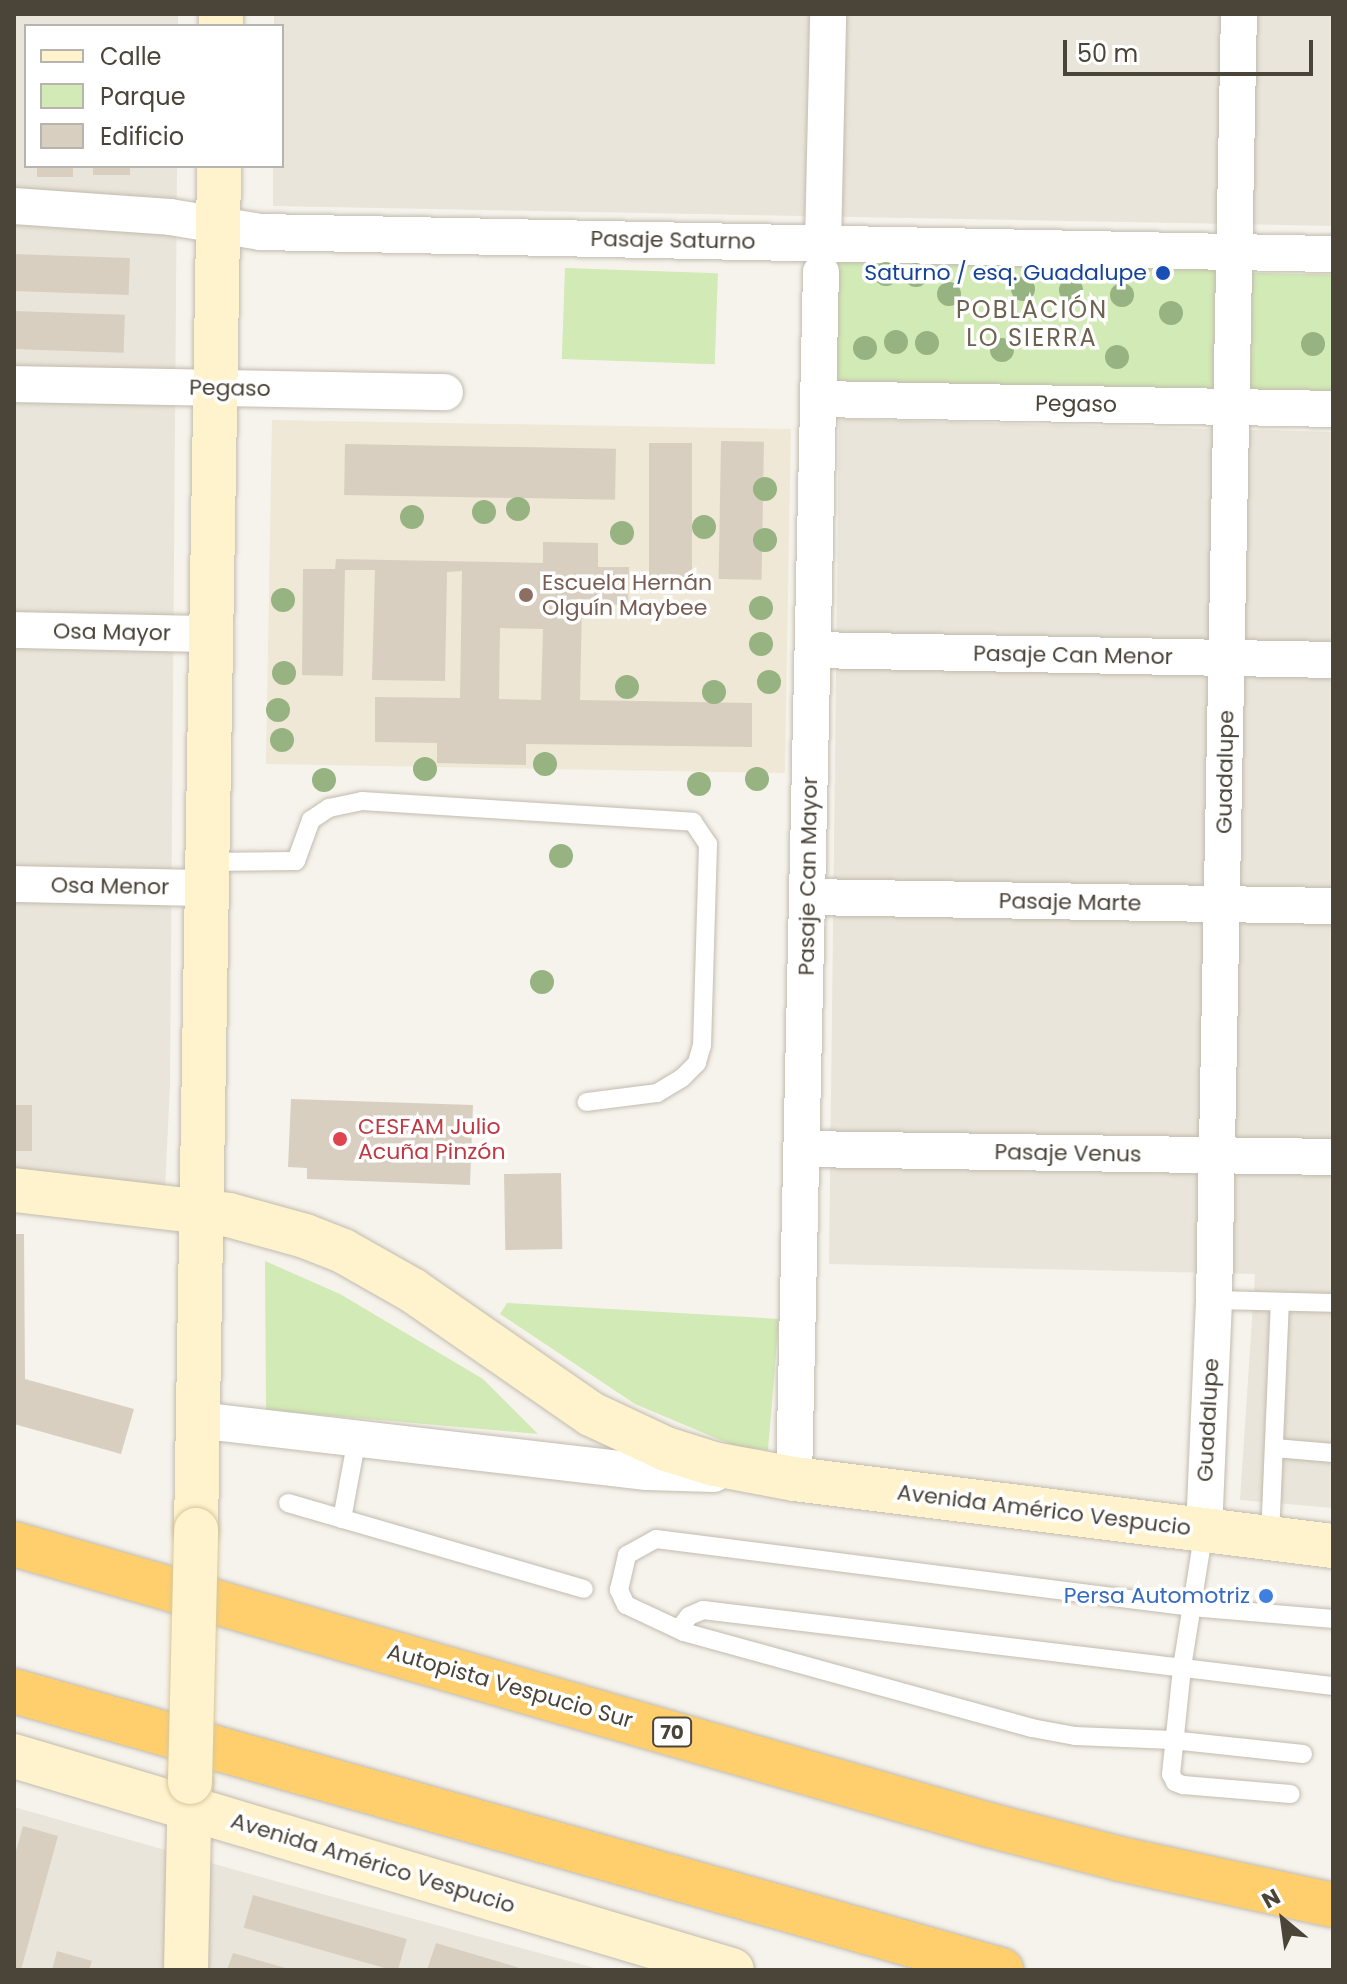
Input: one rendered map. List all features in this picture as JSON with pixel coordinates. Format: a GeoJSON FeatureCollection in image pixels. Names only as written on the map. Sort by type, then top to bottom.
{"type":"FeatureCollection","features":[{"type":"Feature","properties":{"kind":"highway","name":"Autopista Vespucio Sur"},"geometry":{"type":"LineString","coordinates":[[14,1544],[989,1825],[1120,1859],[1333,1905]]}},
{"type":"Feature","properties":{"kind":"highway"},"geometry":{"type":"LineString","coordinates":[[14,1691],[1001,1970]]}},
{"type":"Feature","properties":{"kind":"main road"},"geometry":{"type":"LineString","coordinates":[[186,1970],[219,168]]}},
{"type":"Feature","properties":{"kind":"main road","name":"Avenida Américo Vespucio"},"geometry":{"type":"LineString","coordinates":[[14,1190],[202,1212],[281,1228],[343,1251],[412,1290],[591,1414],[666,1449],[775,1476],[1333,1546]]}},
{"type":"Feature","properties":{"kind":"main road","name":"Avenida Américo Vespucio"},"geometry":{"type":"LineString","coordinates":[[14,1756],[190,1795],[732,1970]]}},
{"type":"Feature","properties":{"kind":"street","name":"Pasaje Can Mayor"},"geometry":{"type":"LineString","coordinates":[[775,1476],[802,1149],[828,14]]}},
{"type":"Feature","properties":{"kind":"street","name":"Guadalupe"},"geometry":{"type":"LineString","coordinates":[[1204,1530],[1214,1300],[1239,14]]}},
{"type":"Feature","properties":{"kind":"street","name":"Pasaje Saturno"},"geometry":{"type":"LineString","coordinates":[[14,206],[219,224],[261,232],[822,258],[1235,252],[1333,254]]}},
{"type":"Feature","properties":{"kind":"street","name":"Pegaso"},"geometry":{"type":"LineString","coordinates":[[14,384],[445,392]]}},
{"type":"Feature","properties":{"kind":"street","name":"Pegaso"},"geometry":{"type":"LineString","coordinates":[[819,399],[1333,409]]}},
{"type":"Feature","properties":{"kind":"street","name":"Osa Mayor"},"geometry":{"type":"LineString","coordinates":[[14,630],[210,634]]}},
{"type":"Feature","properties":{"kind":"street","name":"Pasaje Can Menor"},"geometry":{"type":"LineString","coordinates":[[813,650],[1333,660]]}},
{"type":"Feature","properties":{"kind":"street","name":"Osa Menor"},"geometry":{"type":"LineString","coordinates":[[14,884],[206,875]]}},
{"type":"Feature","properties":{"kind":"street","name":"Pasaje Marte"},"geometry":{"type":"LineString","coordinates":[[807,897],[1333,906]]}},
{"type":"Feature","properties":{"kind":"street","name":"Pasaje Venus"},"geometry":{"type":"LineString","coordinates":[[802,1149],[1333,1157]]}},
{"type":"Feature","properties":{"kind":"street","name":"Avenida Américo Vespucio"},"geometry":{"type":"LineString","coordinates":[[197,1420],[647,1472],[775,1476]]}},
{"type":"Feature","properties":{"kind":"lane"},"geometry":{"type":"LineString","coordinates":[[206,875],[296,861],[311,820],[329,808],[362,801],[693,822],[708,844],[702,1045],[697,1063],[682,1078],[657,1093],[587,1102]]}},
{"type":"Feature","properties":{"kind":"lane"},"geometry":{"type":"LineString","coordinates":[[1214,1300],[1333,1303]]}},
{"type":"Feature","properties":{"kind":"lane"},"geometry":{"type":"LineString","coordinates":[[1270,1538],[1280,1303]]}},
{"type":"Feature","properties":{"kind":"lane"},"geometry":{"type":"LineString","coordinates":[[342,1519],[357,1438]]}},
{"type":"Feature","properties":{"kind":"lane"},"geometry":{"type":"LineString","coordinates":[[1275,1448],[1333,1453]]}},
{"type":"Feature","properties":{"kind":"lane"},"geometry":{"type":"LineString","coordinates":[[288,1503],[584,1589]]}},
{"type":"Feature","properties":{"kind":"lane"},"geometry":{"type":"LineString","coordinates":[[1204,1530],[1182,1668],[1171,1774],[1175,1782],[1291,1794]]}},
{"type":"Feature","properties":{"kind":"lane"},"geometry":{"type":"LineString","coordinates":[[1303,1754],[1173,1740],[1075,1736],[1032,1728],[854,1682],[684,1632],[626,1605],[619,1590],[627,1555],[640,1545],[656,1539],[1191,1607],[1333,1619]]}},
{"type":"Feature","properties":{"kind":"lane"},"geometry":{"type":"LineString","coordinates":[[684,1632],[683,1624],[689,1616],[703,1610],[1333,1686]]}},
{"type":"Feature","properties":{"kind":"shaded area"},"geometry":{"type":"Polygon","coordinates":[[[14,14],[178,14],[178,24],[24,24],[24,168],[177,168],[170,1085],[165,1189],[14,1169],[14,14]]]}},
{"type":"Feature","properties":{"kind":"shaded area"},"geometry":{"type":"Polygon","coordinates":[[[274,14],[1333,14],[1333,226],[273,206],[273,168],[284,168],[284,24],[274,24],[274,14]]]}},
{"type":"Feature","properties":{"kind":"shaded area"},"geometry":{"type":"Polygon","coordinates":[[[839,419],[1333,432],[1333,1508],[1240,1500],[1255,1274],[829,1264],[839,419]]]}},
{"type":"Feature","properties":{"kind":"shaded area","name":"Escuela Hernán Olguín Maybee"},"geometry":{"type":"Polygon","coordinates":[[[272,420],[791,429],[785,773],[266,764],[272,420]]]}},
{"type":"Feature","properties":{"kind":"shaded area"},"geometry":{"type":"Polygon","coordinates":[[[14,1807],[282,1883],[602,1970],[14,1970],[14,1807]]]}},
{"type":"Feature","properties":{"kind":"green space"},"geometry":{"type":"Polygon","coordinates":[[[838,256],[1221,269],[1216,404],[833,391],[838,256]]]}},
{"type":"Feature","properties":{"kind":"green space"},"geometry":{"type":"Polygon","coordinates":[[[565,268],[718,273],[715,364],[562,359],[565,268]]]}},
{"type":"Feature","properties":{"kind":"green space"},"geometry":{"type":"Polygon","coordinates":[[[1252,273],[1333,274],[1331,399],[1250,398],[1252,273]]]}},
{"type":"Feature","properties":{"kind":"green space"},"geometry":{"type":"Polygon","coordinates":[[[265,1261],[340,1294],[483,1379],[538,1434],[266,1410],[265,1261]]]}},
{"type":"Feature","properties":{"kind":"green space"},"geometry":{"type":"Polygon","coordinates":[[[507,1303],[779,1319],[768,1450],[737,1447],[635,1404],[500,1314],[507,1303]]]}},
{"type":"Feature","properties":{"kind":"building"},"geometry":{"type":"Polygon","coordinates":[[[37,168],[73,168],[73,177],[37,177],[37,168]]]}},
{"type":"Feature","properties":{"kind":"building"},"geometry":{"type":"Polygon","coordinates":[[[93,168],[130,168],[130,175],[93,175],[93,168]]]}},
{"type":"Feature","properties":{"kind":"building"},"geometry":{"type":"Polygon","coordinates":[[[14,254],[130,258],[129,295],[14,291],[14,254]]]}},
{"type":"Feature","properties":{"kind":"building"},"geometry":{"type":"Polygon","coordinates":[[[14,311],[125,315],[124,353],[14,349],[14,311]]]}},
{"type":"Feature","properties":{"kind":"building"},"geometry":{"type":"Polygon","coordinates":[[[721,441],[764,442],[762,580],[719,579],[721,441]]]}},
{"type":"Feature","properties":{"kind":"building"},"geometry":{"type":"Polygon","coordinates":[[[649,443],[692,443],[692,580],[649,580],[649,443]]]}},
{"type":"Feature","properties":{"kind":"building"},"geometry":{"type":"Polygon","coordinates":[[[345,444],[616,449],[615,500],[344,495],[345,444]]]}},
{"type":"Feature","properties":{"kind":"building"},"geometry":{"type":"Polygon","coordinates":[[[543,542],[598,543],[598,567],[629,567],[628,605],[582,604],[580,700],[752,703],[752,747],[526,744],[526,765],[437,763],[437,743],[375,742],[375,697],[460,698],[462,571],[447,572],[445,681],[372,680],[375,570],[345,570],[343,676],[302,675],[303,569],[335,569],[336,559],[543,563],[543,542]],[[500,628],[499,699],[541,700],[543,629],[500,628]]]}},
{"type":"Feature","properties":{"kind":"building"},"geometry":{"type":"Polygon","coordinates":[[[291,1099],[473,1105],[470,1185],[307,1179],[307,1168],[288,1167],[291,1099]]]}},
{"type":"Feature","properties":{"kind":"building"},"geometry":{"type":"Polygon","coordinates":[[[14,1105],[32,1105],[32,1151],[14,1151],[14,1105]]]}},
{"type":"Feature","properties":{"kind":"building"},"geometry":{"type":"Polygon","coordinates":[[[561,1173],[562,1249],[505,1250],[504,1174],[561,1173]]]}},
{"type":"Feature","properties":{"kind":"building"},"geometry":{"type":"Polygon","coordinates":[[[14,1234],[24,1234],[25,1379],[134,1409],[121,1454],[14,1424],[14,1234]]]}},
{"type":"Feature","properties":{"kind":"building"},"geometry":{"type":"Polygon","coordinates":[[[23,1826],[58,1836],[21,1970],[14,1970],[14,1858],[23,1826]]]}},
{"type":"Feature","properties":{"kind":"building"},"geometry":{"type":"Polygon","coordinates":[[[253,1895],[407,1939],[398,1970],[391,1970],[244,1928],[253,1895]]]}},
{"type":"Feature","properties":{"kind":"building"},"geometry":{"type":"Polygon","coordinates":[[[436,1943],[523,1969],[523,1970],[427,1970],[436,1943]]]}},
{"type":"Feature","properties":{"kind":"building"},"geometry":{"type":"Polygon","coordinates":[[[57,1951],[92,1961],[89,1970],[52,1970],[57,1951]]]}},
{"type":"Feature","properties":{"kind":"building"},"geometry":{"type":"Polygon","coordinates":[[[233,1953],[289,1969],[289,1970],[227,1970],[233,1953]]]}},
{"type":"Feature","properties":{"kind":"place","name":"Saturno / esq. Guadalupe"},"geometry":{"type":"Point","coordinates":[1163,273]}},
{"type":"Feature","properties":{"kind":"place","name":"Escuela Hernán Olguín Maybee"},"geometry":{"type":"Point","coordinates":[526,595]}},
{"type":"Feature","properties":{"kind":"place","name":"CESFAM Julio Acuña Pinzón"},"geometry":{"type":"Point","coordinates":[340,1139]}},
{"type":"Feature","properties":{"kind":"place","name":"Persa Automotriz"},"geometry":{"type":"Point","coordinates":[1266,1596]}},
{"type":"Feature","properties":{"kind":"district","name":"POBLACIÓN LO SIERRA"},"geometry":{"type":"Point","coordinates":[1032,324]}}]}
